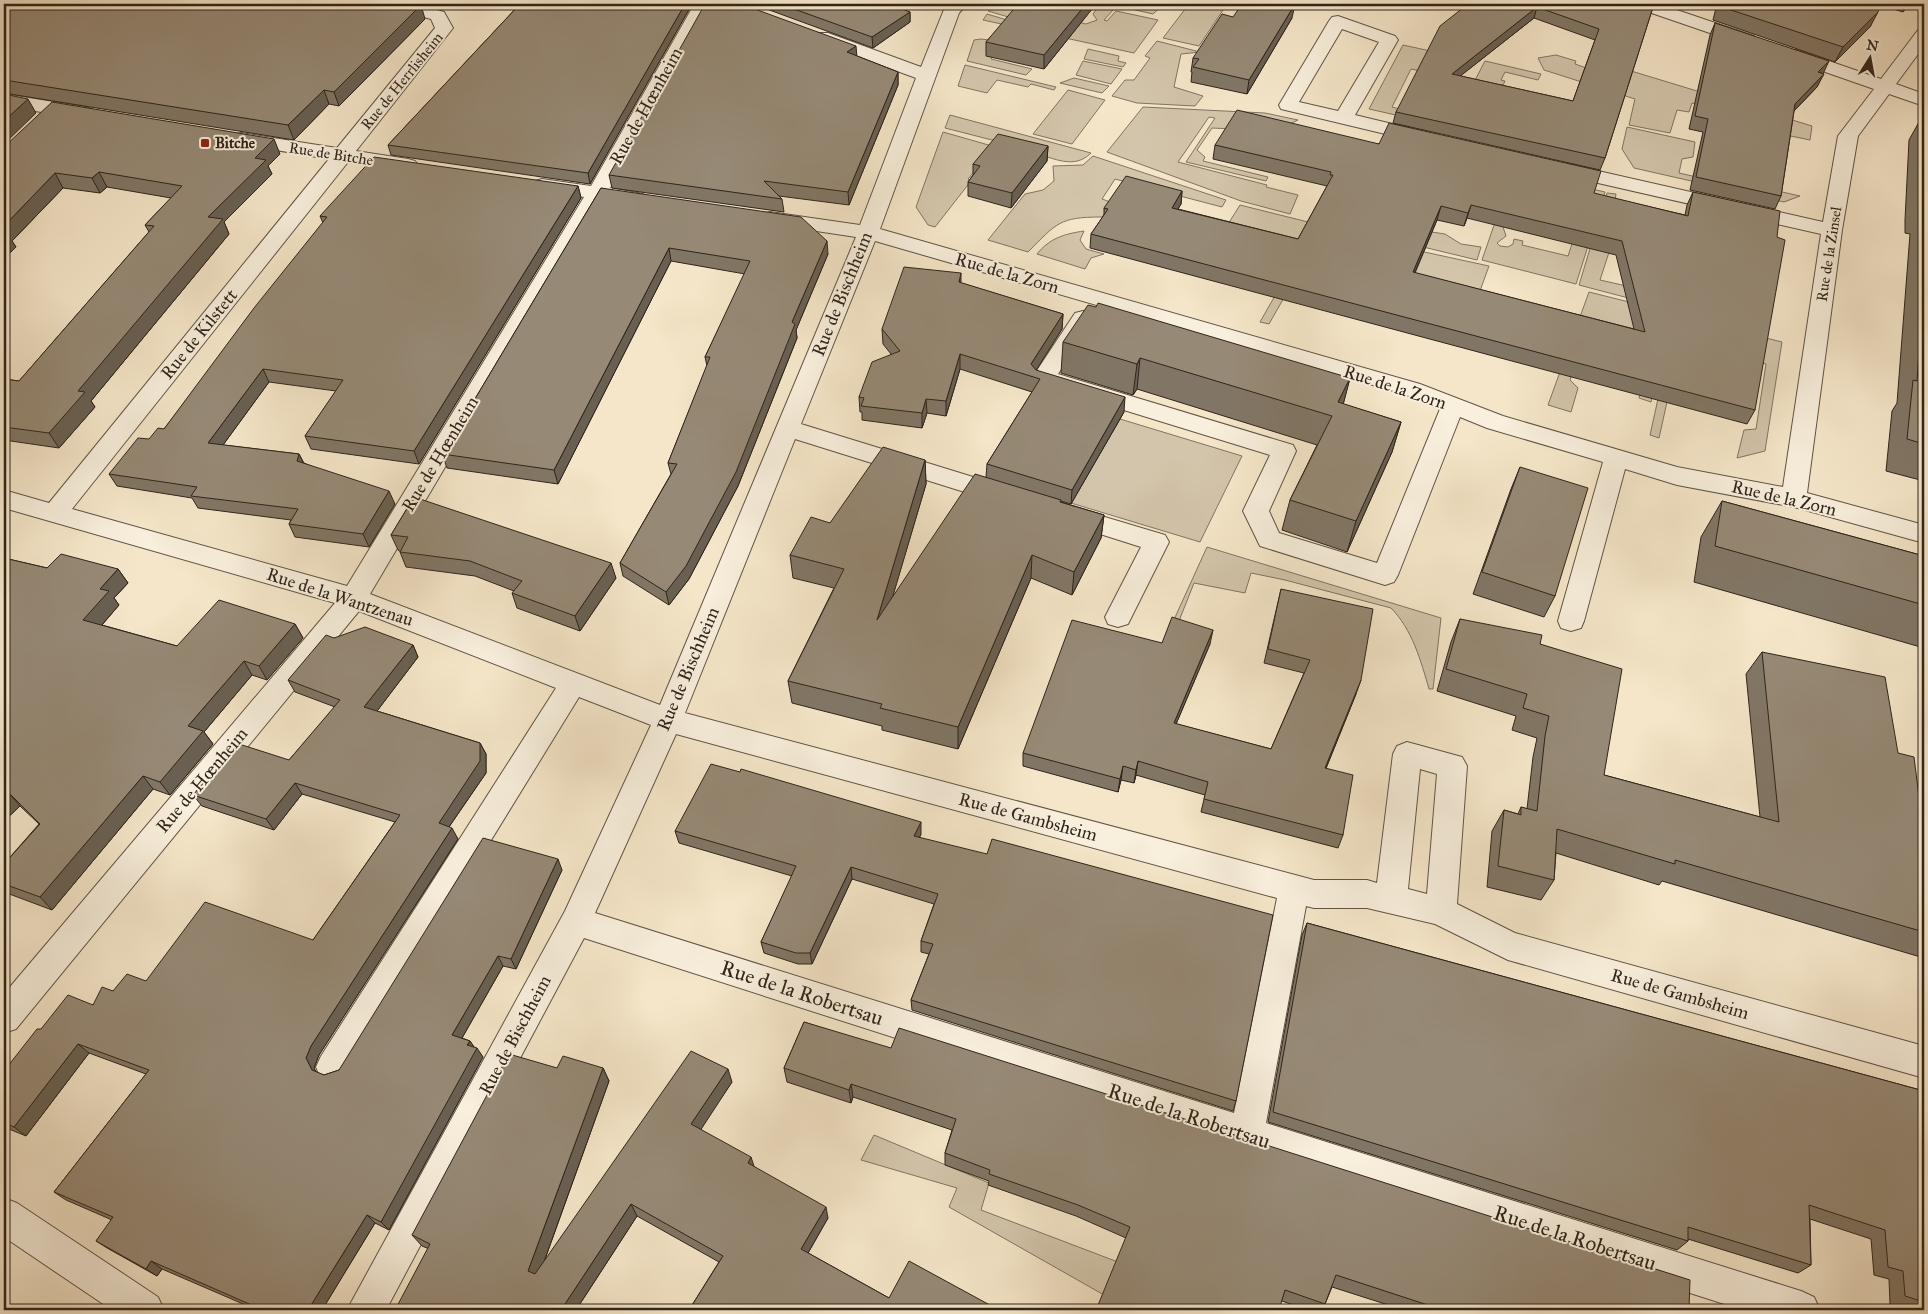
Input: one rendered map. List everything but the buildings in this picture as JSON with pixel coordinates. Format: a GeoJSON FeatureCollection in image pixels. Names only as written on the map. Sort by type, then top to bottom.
{"type":"FeatureCollection","features":[{"type":"Feature","properties":{"kind":"street","name":"Rue de Herrlisheim"},"geometry":{"type":"LineString","coordinates":[[342,156],[444,28],[438,16],[397,4]]}},
{"type":"Feature","properties":{"kind":"street","name":"Rue de Hœnheim"},"geometry":{"type":"LineString","coordinates":[[4,1018],[354,598],[596,193],[698,12],[720,4]]}},
{"type":"Feature","properties":{"kind":"street","name":"Rue de Bischheim"},"geometry":{"type":"LineString","coordinates":[[366,1310],[576,921],[668,720],[868,232],[951,11],[958,4]]}},
{"type":"Feature","properties":{"kind":"street"},"geometry":{"type":"LineString","coordinates":[[1643,4],[1924,100]]}},
{"type":"Feature","properties":{"kind":"street"},"geometry":{"type":"LineString","coordinates":[[1343,119],[1389,40],[1338,21],[1288,105],[1343,119],[1438,140]]}},
{"type":"Feature","properties":{"kind":"street"},"geometry":{"type":"LineString","coordinates":[[804,31],[927,76]]}},
{"type":"Feature","properties":{"kind":"street","name":"Rue de la Zinsel"},"geometry":{"type":"LineString","coordinates":[[1794,498],[1832,230],[1848,136],[1883,86],[1924,34]]}},
{"type":"Feature","properties":{"kind":"street"},"geometry":{"type":"LineString","coordinates":[[4,100],[102,116]]}},
{"type":"Feature","properties":{"kind":"street"},"geometry":{"type":"LineString","coordinates":[[34,127],[55,108]]}},
{"type":"Feature","properties":{"kind":"street","name":"Rue de Bitche"},"geometry":{"type":"LineString","coordinates":[[223,136],[342,156],[430,168]]}},
{"type":"Feature","properties":{"kind":"street","name":"Rue de Kilstett"},"geometry":{"type":"LineString","coordinates":[[56,512],[342,156]]}},
{"type":"Feature","properties":{"kind":"street"},"geometry":{"type":"LineString","coordinates":[[1544,165],[1832,230]]}},
{"type":"Feature","properties":{"kind":"street"},"geometry":{"type":"LineString","coordinates":[[528,183],[655,201]]}},
{"type":"Feature","properties":{"kind":"street"},"geometry":{"type":"LineString","coordinates":[[753,215],[868,232]]}},
{"type":"Feature","properties":{"kind":"street","name":"Rue de la Zorn"},"geometry":{"type":"LineString","coordinates":[[868,232],[1412,389],[1495,422],[1678,476],[1794,498],[1924,534]]}},
{"type":"Feature","properties":{"kind":"street"},"geometry":{"type":"LineString","coordinates":[[1096,298],[1044,378],[1284,451],[1256,511],[1269,539],[1385,575],[1453,406]]}},
{"type":"Feature","properties":{"kind":"street"},"geometry":{"type":"LineString","coordinates":[[788,428],[1156,542],[1118,617]]}},
{"type":"Feature","properties":{"kind":"street"},"geometry":{"type":"LineString","coordinates":[[1571,622],[1616,458]]}},
{"type":"Feature","properties":{"kind":"street","name":"Rue de la Wantzenau"},"geometry":{"type":"LineString","coordinates":[[4,499],[56,512],[354,598],[668,720]]}},
{"type":"Feature","properties":{"kind":"street"},"geometry":{"type":"LineString","coordinates":[[332,1068],[573,684]]}},
{"type":"Feature","properties":{"kind":"street","name":"Rue de Gambsheim"},"geometry":{"type":"LineString","coordinates":[[668,720],[1314,894],[1367,894],[1441,912],[1508,946],[1924,1062]]}},
{"type":"Feature","properties":{"kind":"street"},"geometry":{"type":"LineString","coordinates":[[1391,899],[1407,754],[1452,766],[1441,912]]}},
{"type":"Feature","properties":{"kind":"street"},"geometry":{"type":"LineString","coordinates":[[1247,1134],[1294,889]]}},
{"type":"Feature","properties":{"kind":"street","name":"Rue de la Robertsau"},"geometry":{"type":"LineString","coordinates":[[576,921],[1801,1310]]}},
{"type":"Feature","properties":{"kind":"street"},"geometry":{"type":"LineString","coordinates":[[4,1216],[145,1310]]}},
{"type":"Feature","properties":{"kind":"shaded area"},"geometry":{"type":"Polygon","coordinates":[[[995,4],[1019,4],[1015,19],[988,11],[995,4]]]}},
{"type":"Feature","properties":{"kind":"shaded area"},"geometry":{"type":"Polygon","coordinates":[[[1109,4],[1164,4],[1153,14],[1109,4]]]}},
{"type":"Feature","properties":{"kind":"shaded area"},"geometry":{"type":"Polygon","coordinates":[[[1189,4],[1227,4],[1199,46],[1163,38],[1189,4]]]}},
{"type":"Feature","properties":{"kind":"shaded area"},"geometry":{"type":"Polygon","coordinates":[[[1098,7],[1113,10],[1104,20],[1107,21],[1116,11],[1158,20],[1134,53],[983,20],[987,14],[1014,22],[1074,21],[1086,24],[1097,20],[1093,14],[1098,7]]]}},
{"type":"Feature","properties":{"kind":"shaded area"},"geometry":{"type":"Polygon","coordinates":[[[974,40],[997,41],[998,50],[991,59],[1032,69],[1026,75],[967,61],[974,40]]]}},
{"type":"Feature","properties":{"kind":"shaded area"},"geometry":{"type":"Polygon","coordinates":[[[1157,41],[1200,52],[1181,54],[1174,87],[1203,96],[1195,106],[1137,103],[1112,96],[1125,80],[1134,80],[1150,58],[1145,56],[1157,41]]]}},
{"type":"Feature","properties":{"kind":"shaded area"},"geometry":{"type":"Polygon","coordinates":[[[1403,45],[1467,59],[1448,77],[1411,69],[1392,107],[1415,113],[1418,120],[1369,109],[1403,45]]]}},
{"type":"Feature","properties":{"kind":"shaded area"},"geometry":{"type":"Polygon","coordinates":[[[1088,49],[1119,56],[1118,61],[1126,63],[1123,67],[1084,59],[1088,49]]]}},
{"type":"Feature","properties":{"kind":"shaded area"},"geometry":{"type":"Polygon","coordinates":[[[1556,55],[1576,61],[1575,64],[1589,69],[1605,63],[1812,126],[1810,140],[1786,135],[1789,123],[1692,103],[1689,112],[1677,110],[1670,133],[1629,125],[1635,99],[1544,70],[1538,58],[1556,55]]]}},
{"type":"Feature","properties":{"kind":"shaded area"},"geometry":{"type":"Polygon","coordinates":[[[1083,61],[1122,69],[1111,84],[1076,75],[1083,61]]]}},
{"type":"Feature","properties":{"kind":"shaded area"},"geometry":{"type":"Polygon","coordinates":[[[1485,61],[1541,74],[1538,80],[1505,72],[1501,80],[1505,81],[1503,85],[1471,88],[1485,61]]]}},
{"type":"Feature","properties":{"kind":"shaded area"},"geometry":{"type":"Polygon","coordinates":[[[965,65],[1056,87],[1054,90],[1031,84],[1028,87],[997,80],[987,93],[958,86],[965,65]]]}},
{"type":"Feature","properties":{"kind":"shaded area"},"geometry":{"type":"Polygon","coordinates":[[[1074,78],[1109,86],[1102,93],[1060,83],[1074,78]]]}},
{"type":"Feature","properties":{"kind":"shaded area"},"geometry":{"type":"Polygon","coordinates":[[[1068,90],[1105,100],[1072,144],[1033,134],[1068,90]]]}},
{"type":"Feature","properties":{"kind":"shaded area"},"geometry":{"type":"Polygon","coordinates":[[[1143,107],[1265,113],[1298,120],[1275,131],[1212,128],[1197,150],[1205,157],[1203,161],[1268,177],[1266,181],[1186,162],[1215,118],[1209,117],[1178,162],[1298,195],[1290,214],[1241,201],[1107,152],[1143,107]]]}},
{"type":"Feature","properties":{"kind":"shaded area"},"geometry":{"type":"Polygon","coordinates":[[[950,115],[1091,153],[1078,161],[1056,160],[1034,153],[1035,151],[945,128],[950,115]]]}},
{"type":"Feature","properties":{"kind":"shaded area"},"geometry":{"type":"Polygon","coordinates":[[[1627,127],[1695,142],[1693,157],[1682,159],[1679,173],[1749,189],[1751,185],[1800,196],[1784,202],[1634,168],[1622,149],[1627,127]]]}},
{"type":"Feature","properties":{"kind":"shaded area"},"geometry":{"type":"Polygon","coordinates":[[[943,132],[999,148],[981,163],[968,179],[971,181],[935,227],[928,225],[916,207],[943,132]]]}},
{"type":"Feature","properties":{"kind":"shaded area"},"geometry":{"type":"Polygon","coordinates":[[[1093,156],[1226,200],[1222,207],[1115,179],[1102,199],[1113,203],[1102,217],[1067,220],[1053,228],[1028,252],[988,240],[1025,194],[1043,190],[1054,181],[1053,166],[1083,165],[1093,156]]]}},
{"type":"Feature","properties":{"kind":"shaded area"},"geometry":{"type":"Polygon","coordinates":[[[1574,185],[1605,192],[1576,284],[1482,260],[1502,202],[1502,224],[1506,236],[1497,243],[1500,246],[1508,247],[1513,244],[1514,239],[1523,241],[1522,245],[1568,256],[1586,202],[1574,185]]]}},
{"type":"Feature","properties":{"kind":"shaded area"},"geometry":{"type":"Polygon","coordinates":[[[1607,193],[1616,194],[1612,219],[1613,240],[1600,280],[1640,289],[1674,310],[1579,285],[1607,193]]]}},
{"type":"Feature","properties":{"kind":"shaded area"},"geometry":{"type":"Polygon","coordinates":[[[1240,205],[1308,222],[1297,246],[1225,229],[1240,205]]]}},
{"type":"Feature","properties":{"kind":"shaded area"},"geometry":{"type":"Polygon","coordinates":[[[1084,231],[1080,240],[1086,249],[1104,254],[1091,258],[1085,269],[1037,254],[1052,240],[1084,231]]]}},
{"type":"Feature","properties":{"kind":"shaded area"},"geometry":{"type":"Polygon","coordinates":[[[1425,231],[1445,234],[1461,244],[1481,247],[1477,260],[1386,238],[1425,231]]]}},
{"type":"Feature","properties":{"kind":"shaded area"},"geometry":{"type":"Polygon","coordinates":[[[1406,248],[1489,266],[1477,299],[1392,277],[1406,248]]]}},
{"type":"Feature","properties":{"kind":"shaded area"},"geometry":{"type":"Polygon","coordinates":[[[1288,273],[1297,275],[1269,324],[1260,322],[1288,273]]]}},
{"type":"Feature","properties":{"kind":"shaded area"},"geometry":{"type":"Polygon","coordinates":[[[1589,292],[1673,313],[1651,402],[1639,398],[1654,340],[1587,327],[1570,380],[1578,388],[1571,412],[1548,405],[1589,292]]]}},
{"type":"Feature","properties":{"kind":"shaded area"},"geometry":{"type":"Polygon","coordinates":[[[1706,323],[1782,342],[1765,451],[1737,458],[1744,430],[1756,429],[1766,364],[1697,347],[1669,393],[1659,438],[1650,435],[1674,327],[1706,323]]]}},
{"type":"Feature","properties":{"kind":"shaded area"},"geometry":{"type":"Polygon","coordinates":[[[1120,419],[1242,456],[1200,542],[1071,503],[1120,419]]]}},
{"type":"Feature","properties":{"kind":"shaded area"},"geometry":{"type":"Polygon","coordinates":[[[1207,547],[1441,618],[1433,689],[1429,689],[1410,635],[1391,608],[1285,580],[1251,573],[1245,593],[1194,583],[1177,626],[1172,624],[1207,547]]]}},
{"type":"Feature","properties":{"kind":"shaded area"},"geometry":{"type":"Polygon","coordinates":[[[874,1135],[989,1183],[981,1210],[1118,1262],[1104,1295],[949,1207],[957,1188],[861,1160],[874,1135]]]}},
{"type":"Feature","properties":{"kind":"place","name":"Bitche"},"geometry":{"type":"Point","coordinates":[205,143]}}]}
